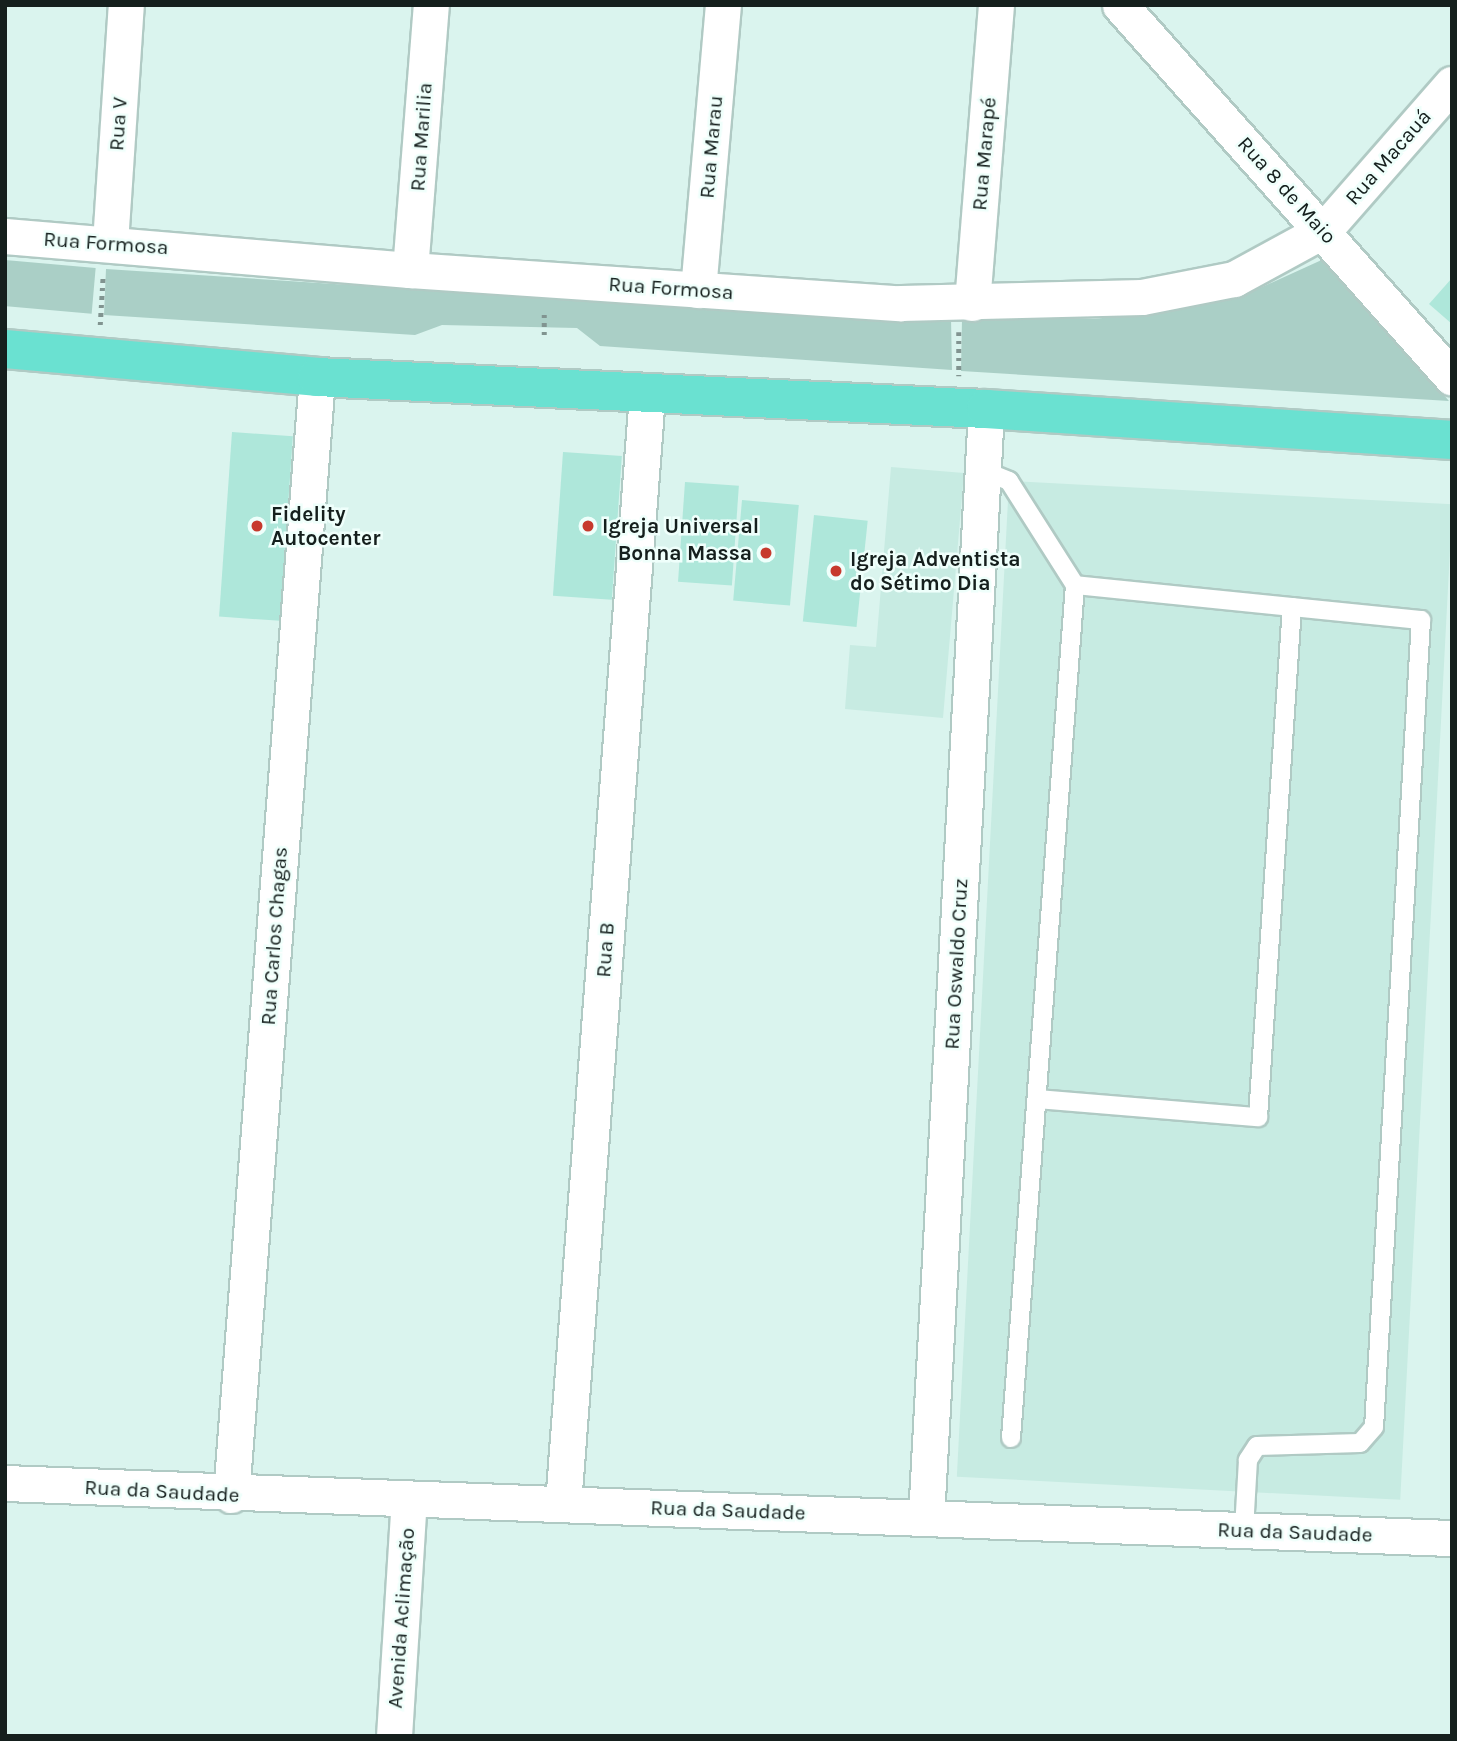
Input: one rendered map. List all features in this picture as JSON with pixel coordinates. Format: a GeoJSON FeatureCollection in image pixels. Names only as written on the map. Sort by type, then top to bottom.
{"type":"FeatureCollection","features":[{"type":"Feature","properties":{"kind":"main road"},"geometry":{"type":"LineString","coordinates":[[5,349],[317,377],[647,396],[986,409],[1452,440]]}},
{"type":"Feature","properties":{"kind":"street","name":"Rua V"},"geometry":{"type":"LineString","coordinates":[[106,253],[126,5]]}},
{"type":"Feature","properties":{"kind":"street","name":"Rua Marilia"},"geometry":{"type":"LineString","coordinates":[[410,270],[431,5]]}},
{"type":"Feature","properties":{"kind":"street","name":"Rua Marau"},"geometry":{"type":"LineString","coordinates":[[698,290],[723,5]]}},
{"type":"Feature","properties":{"kind":"street","name":"Rua Marapé"},"geometry":{"type":"LineString","coordinates":[[965,315],[996,5]]}},
{"type":"Feature","properties":{"kind":"street","name":"Rua 8 de Maio"},"geometry":{"type":"LineString","coordinates":[[1128,8],[1452,377]]}},
{"type":"Feature","properties":{"kind":"street","name":"Rua Macauá"},"geometry":{"type":"LineString","coordinates":[[1324,230],[1452,84]]}},
{"type":"Feature","properties":{"kind":"street","name":"Rua Formosa"},"geometry":{"type":"LineString","coordinates":[[5,236],[106,253],[698,290],[965,315],[1142,296],[1234,279],[1324,230]]}},
{"type":"Feature","properties":{"kind":"street","name":"Rua Carlos Chagas"},"geometry":{"type":"LineString","coordinates":[[231,1495],[317,377]]}},
{"type":"Feature","properties":{"kind":"street","name":"Rua B"},"geometry":{"type":"LineString","coordinates":[[563,1504],[647,396]]}},
{"type":"Feature","properties":{"kind":"street","name":"Rua Oswaldo Cruz"},"geometry":{"type":"LineString","coordinates":[[926,1518],[986,409]]}},
{"type":"Feature","properties":{"kind":"street","name":"Rua da Saudade"},"geometry":{"type":"LineString","coordinates":[[5,1483],[231,1495],[563,1504],[1452,1538]]}},
{"type":"Feature","properties":{"kind":"street","name":"Avenida Aclimação"},"geometry":{"type":"LineString","coordinates":[[394,1736],[409,1500]]}},
{"type":"Feature","properties":{"kind":"lane"},"geometry":{"type":"LineString","coordinates":[[982,470],[1009,481],[1075,585],[1011,1438]]}},
{"type":"Feature","properties":{"kind":"lane"},"geometry":{"type":"LineString","coordinates":[[1075,585],[1422,620],[1374,1427],[1360,1443],[1257,1446],[1248,1460],[1244,1530]]}},
{"type":"Feature","properties":{"kind":"lane"},"geometry":{"type":"LineString","coordinates":[[1037,1099],[1258,1116],[1292,607]]}},
{"type":"Feature","properties":{"kind":"path"},"geometry":{"type":"LineString","coordinates":[[100,319],[106,253]]}},
{"type":"Feature","properties":{"kind":"path"},"geometry":{"type":"LineString","coordinates":[[959,377],[965,315]]}},
{"type":"Feature","properties":{"kind":"shaded area"},"geometry":{"type":"Polygon","coordinates":[[[1326,258],[1449,401],[961,371],[962,319],[1093,319],[1161,312],[1251,292],[1326,258]]]}},
{"type":"Feature","properties":{"kind":"shaded area"},"geometry":{"type":"Polygon","coordinates":[[[5,260],[96,268],[92,314],[5,306],[5,260]]]}},
{"type":"Feature","properties":{"kind":"shaded area"},"geometry":{"type":"Polygon","coordinates":[[[106,269],[868,319],[951,318],[952,370],[600,346],[577,328],[442,325],[415,335],[104,315],[106,269]]]}},
{"type":"Feature","properties":{"kind":"shaded area"},"geometry":{"type":"Polygon","coordinates":[[[891,467],[964,473],[943,718],[845,709],[850,645],[876,647],[891,467]]]}},
{"type":"Feature","properties":{"kind":"shaded area"},"geometry":{"type":"Polygon","coordinates":[[[1009,481],[1452,504],[1400,1500],[957,1477],[1009,481]]]}},
{"type":"Feature","properties":{"kind":"building"},"geometry":{"type":"Polygon","coordinates":[[[1452,278],[1452,324],[1429,304],[1452,278]]]}},
{"type":"Feature","properties":{"kind":"building","name":"Fidelity Autocenter"},"geometry":{"type":"Polygon","coordinates":[[[232,432],[293,436],[280,621],[219,617],[232,432]]]}},
{"type":"Feature","properties":{"kind":"building","name":"Igreja Universal"},"geometry":{"type":"Polygon","coordinates":[[[563,452],[622,456],[612,600],[553,596],[563,452]]]}},
{"type":"Feature","properties":{"kind":"building"},"geometry":{"type":"Polygon","coordinates":[[[685,482],[739,486],[732,586],[678,582],[685,482]]]}},
{"type":"Feature","properties":{"kind":"building","name":"Bonna Massa"},"geometry":{"type":"Polygon","coordinates":[[[742,500],[799,505],[790,606],[733,601],[742,500]]]}},
{"type":"Feature","properties":{"kind":"building","name":"Igreja Adventista do Sétimo Dia"},"geometry":{"type":"Polygon","coordinates":[[[814,515],[868,521],[857,627],[803,621],[814,515]]]}},
{"type":"Feature","properties":{"kind":"place","name":"Fidelity Autocenter"},"geometry":{"type":"Point","coordinates":[257,526]}},
{"type":"Feature","properties":{"kind":"place","name":"Igreja Universal"},"geometry":{"type":"Point","coordinates":[588,526]}},
{"type":"Feature","properties":{"kind":"place","name":"Bonna Massa"},"geometry":{"type":"Point","coordinates":[766,553]}},
{"type":"Feature","properties":{"kind":"place","name":"Igreja Adventista do Sétimo Dia"},"geometry":{"type":"Point","coordinates":[836,571]}}]}
